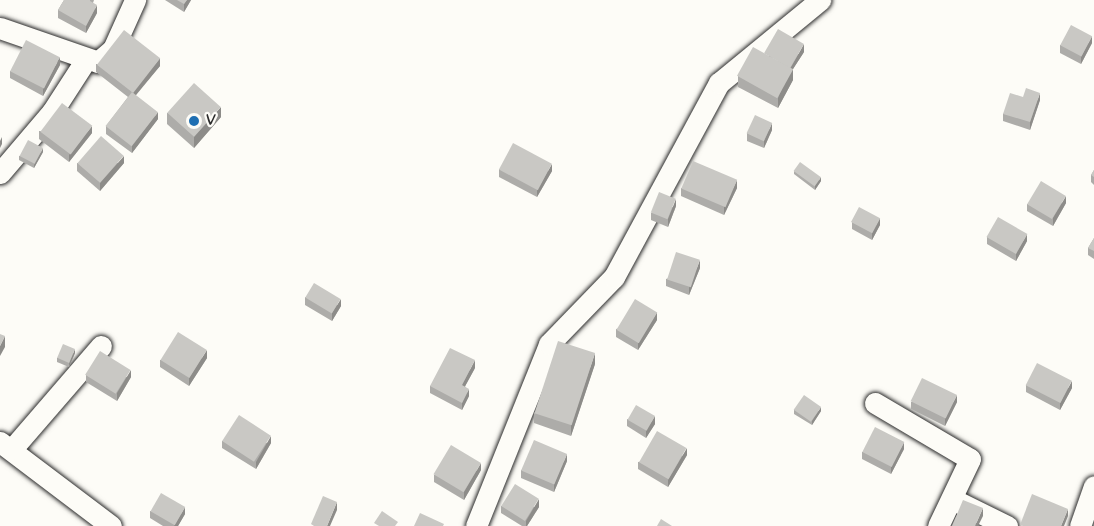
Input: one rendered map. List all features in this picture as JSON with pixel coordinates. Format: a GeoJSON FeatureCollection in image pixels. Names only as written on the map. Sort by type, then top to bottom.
{"type":"FeatureCollection","features":[{"type":"Feature","properties":{"kind":"street"},"geometry":{"type":"LineString","coordinates":[[0,28],[49,43],[85,61],[105,59],[135,0]]}},
{"type":"Feature","properties":{"kind":"street"},"geometry":{"type":"LineString","coordinates":[[476,526],[549,344],[614,277],[719,82],[820,0]]}},
{"type":"Feature","properties":{"kind":"street"},"geometry":{"type":"LineString","coordinates":[[0,173],[52,112],[85,61]]}},
{"type":"Feature","properties":{"kind":"street"},"geometry":{"type":"LineString","coordinates":[[101,346],[6,446],[111,526]]}},
{"type":"Feature","properties":{"kind":"street"},"geometry":{"type":"LineString","coordinates":[[875,404],[970,459],[953,500],[938,526]]}},
{"type":"Feature","properties":{"kind":"street"},"geometry":{"type":"LineString","coordinates":[[1080,526],[1094,486]]}},
{"type":"Feature","properties":{"kind":"street"},"geometry":{"type":"LineString","coordinates":[[953,500],[1007,526]]}},
{"type":"Feature","properties":{"kind":"building"},"geometry":{"type":"Polygon","coordinates":[[[64,0],[90,0],[97,5],[86,26],[58,10],[64,0]]]}},
{"type":"Feature","properties":{"kind":"building"},"geometry":{"type":"Polygon","coordinates":[[[1071,25],[1092,36],[1081,57],[1060,45],[1071,25]]]}},
{"type":"Feature","properties":{"kind":"building"},"geometry":{"type":"Polygon","coordinates":[[[778,29],[804,44],[790,68],[764,53],[778,29]]]}},
{"type":"Feature","properties":{"kind":"building"},"geometry":{"type":"Polygon","coordinates":[[[124,30],[160,58],[133,93],[97,65],[124,30]]]}},
{"type":"Feature","properties":{"kind":"building"},"geometry":{"type":"Polygon","coordinates":[[[26,40],[60,57],[44,88],[10,71],[26,40]]]}},
{"type":"Feature","properties":{"kind":"building"},"geometry":{"type":"Polygon","coordinates":[[[753,47],[793,69],[777,98],[737,76],[753,47]]]}},
{"type":"Feature","properties":{"kind":"building","name":"v"},"geometry":{"type":"Polygon","coordinates":[[[194,83],[221,107],[194,137],[167,113],[194,83]]]}},
{"type":"Feature","properties":{"kind":"building"},"geometry":{"type":"Polygon","coordinates":[[[1026,88],[1040,93],[1030,122],[1003,114],[1010,93],[1023,97],[1026,88]]]}},
{"type":"Feature","properties":{"kind":"building"},"geometry":{"type":"Polygon","coordinates":[[[132,92],[158,112],[132,146],[106,126],[132,92]]]}},
{"type":"Feature","properties":{"kind":"building"},"geometry":{"type":"Polygon","coordinates":[[[62,103],[92,126],[71,155],[40,132],[62,103]]]}},
{"type":"Feature","properties":{"kind":"building"},"geometry":{"type":"Polygon","coordinates":[[[755,115],[772,123],[764,141],[747,133],[755,115]]]}},
{"type":"Feature","properties":{"kind":"building"},"geometry":{"type":"Polygon","coordinates":[[[101,136],[124,156],[100,183],[77,163],[101,136]]]}},
{"type":"Feature","properties":{"kind":"building"},"geometry":{"type":"Polygon","coordinates":[[[28,140],[43,148],[35,164],[20,156],[28,140]]]}},
{"type":"Feature","properties":{"kind":"building"},"geometry":{"type":"Polygon","coordinates":[[[513,143],[552,164],[538,190],[499,169],[513,143]]]}},
{"type":"Feature","properties":{"kind":"building"},"geometry":{"type":"Polygon","coordinates":[[[693,161],[737,180],[725,207],[681,189],[693,161]]]}},
{"type":"Feature","properties":{"kind":"building"},"geometry":{"type":"Polygon","coordinates":[[[800,162],[821,177],[815,186],[794,171],[800,162]]]}},
{"type":"Feature","properties":{"kind":"building"},"geometry":{"type":"Polygon","coordinates":[[[1041,181],[1066,196],[1052,219],[1027,204],[1041,181]]]}},
{"type":"Feature","properties":{"kind":"building"},"geometry":{"type":"Polygon","coordinates":[[[659,192],[676,199],[667,219],[651,212],[659,192]]]}},
{"type":"Feature","properties":{"kind":"building"},"geometry":{"type":"Polygon","coordinates":[[[859,207],[880,218],[872,233],[851,222],[859,207]]]}},
{"type":"Feature","properties":{"kind":"building"},"geometry":{"type":"Polygon","coordinates":[[[998,217],[1027,234],[1016,254],[986,237],[998,217]]]}},
{"type":"Feature","properties":{"kind":"building"},"geometry":{"type":"Polygon","coordinates":[[[1094,238],[1094,251],[1088,248],[1094,238]]]}},
{"type":"Feature","properties":{"kind":"building"},"geometry":{"type":"Polygon","coordinates":[[[676,252],[700,260],[691,287],[667,280],[676,252]]]}},
{"type":"Feature","properties":{"kind":"building"},"geometry":{"type":"Polygon","coordinates":[[[314,283],[341,299],[332,314],[305,298],[314,283]]]}},
{"type":"Feature","properties":{"kind":"building"},"geometry":{"type":"Polygon","coordinates":[[[635,299],[657,312],[639,343],[616,330],[635,299]]]}},
{"type":"Feature","properties":{"kind":"building"},"geometry":{"type":"Polygon","coordinates":[[[178,332],[207,350],[189,378],[161,360],[178,332]]]}},
{"type":"Feature","properties":{"kind":"building"},"geometry":{"type":"Polygon","coordinates":[[[0,334],[5,336],[0,346],[0,334]]]}},
{"type":"Feature","properties":{"kind":"building"},"geometry":{"type":"Polygon","coordinates":[[[558,341],[595,353],[572,425],[535,413],[558,341]]]}},
{"type":"Feature","properties":{"kind":"building"},"geometry":{"type":"Polygon","coordinates":[[[63,344],[75,349],[69,363],[57,358],[63,344]]]}},
{"type":"Feature","properties":{"kind":"building"},"geometry":{"type":"Polygon","coordinates":[[[450,348],[475,360],[462,385],[469,389],[462,403],[430,386],[450,348]]]}},
{"type":"Feature","properties":{"kind":"building"},"geometry":{"type":"Polygon","coordinates":[[[100,351],[131,370],[116,394],[85,375],[100,351]]]}},
{"type":"Feature","properties":{"kind":"building"},"geometry":{"type":"Polygon","coordinates":[[[1037,363],[1072,381],[1060,403],[1026,385],[1037,363]]]}},
{"type":"Feature","properties":{"kind":"building"},"geometry":{"type":"Polygon","coordinates":[[[922,378],[957,395],[946,418],[911,401],[922,378]]]}},
{"type":"Feature","properties":{"kind":"building"},"geometry":{"type":"Polygon","coordinates":[[[804,395],[821,407],[811,422],[794,410],[804,395]]]}},
{"type":"Feature","properties":{"kind":"building"},"geometry":{"type":"Polygon","coordinates":[[[636,405],[655,416],[647,431],[628,420],[636,405]]]}},
{"type":"Feature","properties":{"kind":"building"},"geometry":{"type":"Polygon","coordinates":[[[239,415],[271,436],[254,462],[222,441],[239,415]]]}},
{"type":"Feature","properties":{"kind":"building"},"geometry":{"type":"Polygon","coordinates":[[[875,427],[904,442],[892,467],[862,452],[875,427]]]}},
{"type":"Feature","properties":{"kind":"building"},"geometry":{"type":"Polygon","coordinates":[[[657,431],[686,448],[668,479],[639,462],[657,431]]]}},
{"type":"Feature","properties":{"kind":"building"},"geometry":{"type":"Polygon","coordinates":[[[534,440],[567,454],[554,484],[521,470],[534,440]]]}},
{"type":"Feature","properties":{"kind":"building"},"geometry":{"type":"Polygon","coordinates":[[[451,445],[481,463],[463,492],[433,474],[451,445]]]}},
{"type":"Feature","properties":{"kind":"building"},"geometry":{"type":"Polygon","coordinates":[[[515,484],[539,499],[525,521],[501,506],[515,484]]]}},
{"type":"Feature","properties":{"kind":"building"},"geometry":{"type":"Polygon","coordinates":[[[161,493],[185,507],[175,525],[151,511],[161,493]]]}},
{"type":"Feature","properties":{"kind":"building"},"geometry":{"type":"Polygon","coordinates":[[[1032,494],[1068,509],[1061,526],[1020,525],[1032,494]]]}},
{"type":"Feature","properties":{"kind":"building"},"geometry":{"type":"Polygon","coordinates":[[[323,496],[337,502],[327,526],[314,526],[311,524],[323,496]]]}},
{"type":"Feature","properties":{"kind":"building"},"geometry":{"type":"Polygon","coordinates":[[[963,500],[983,508],[975,526],[952,526],[963,500]]]}},
{"type":"Feature","properties":{"kind":"building"},"geometry":{"type":"Polygon","coordinates":[[[382,511],[398,522],[395,526],[379,526],[374,523],[382,511]]]}},
{"type":"Feature","properties":{"kind":"building"},"geometry":{"type":"Polygon","coordinates":[[[420,513],[444,524],[443,526],[414,526],[420,513]]]}},
{"type":"Feature","properties":{"kind":"building"},"geometry":{"type":"Polygon","coordinates":[[[661,519],[672,526],[657,526],[661,519]]]}},
{"type":"Feature","properties":{"kind":"place","name":"v"},"geometry":{"type":"Point","coordinates":[194,121]}}]}
